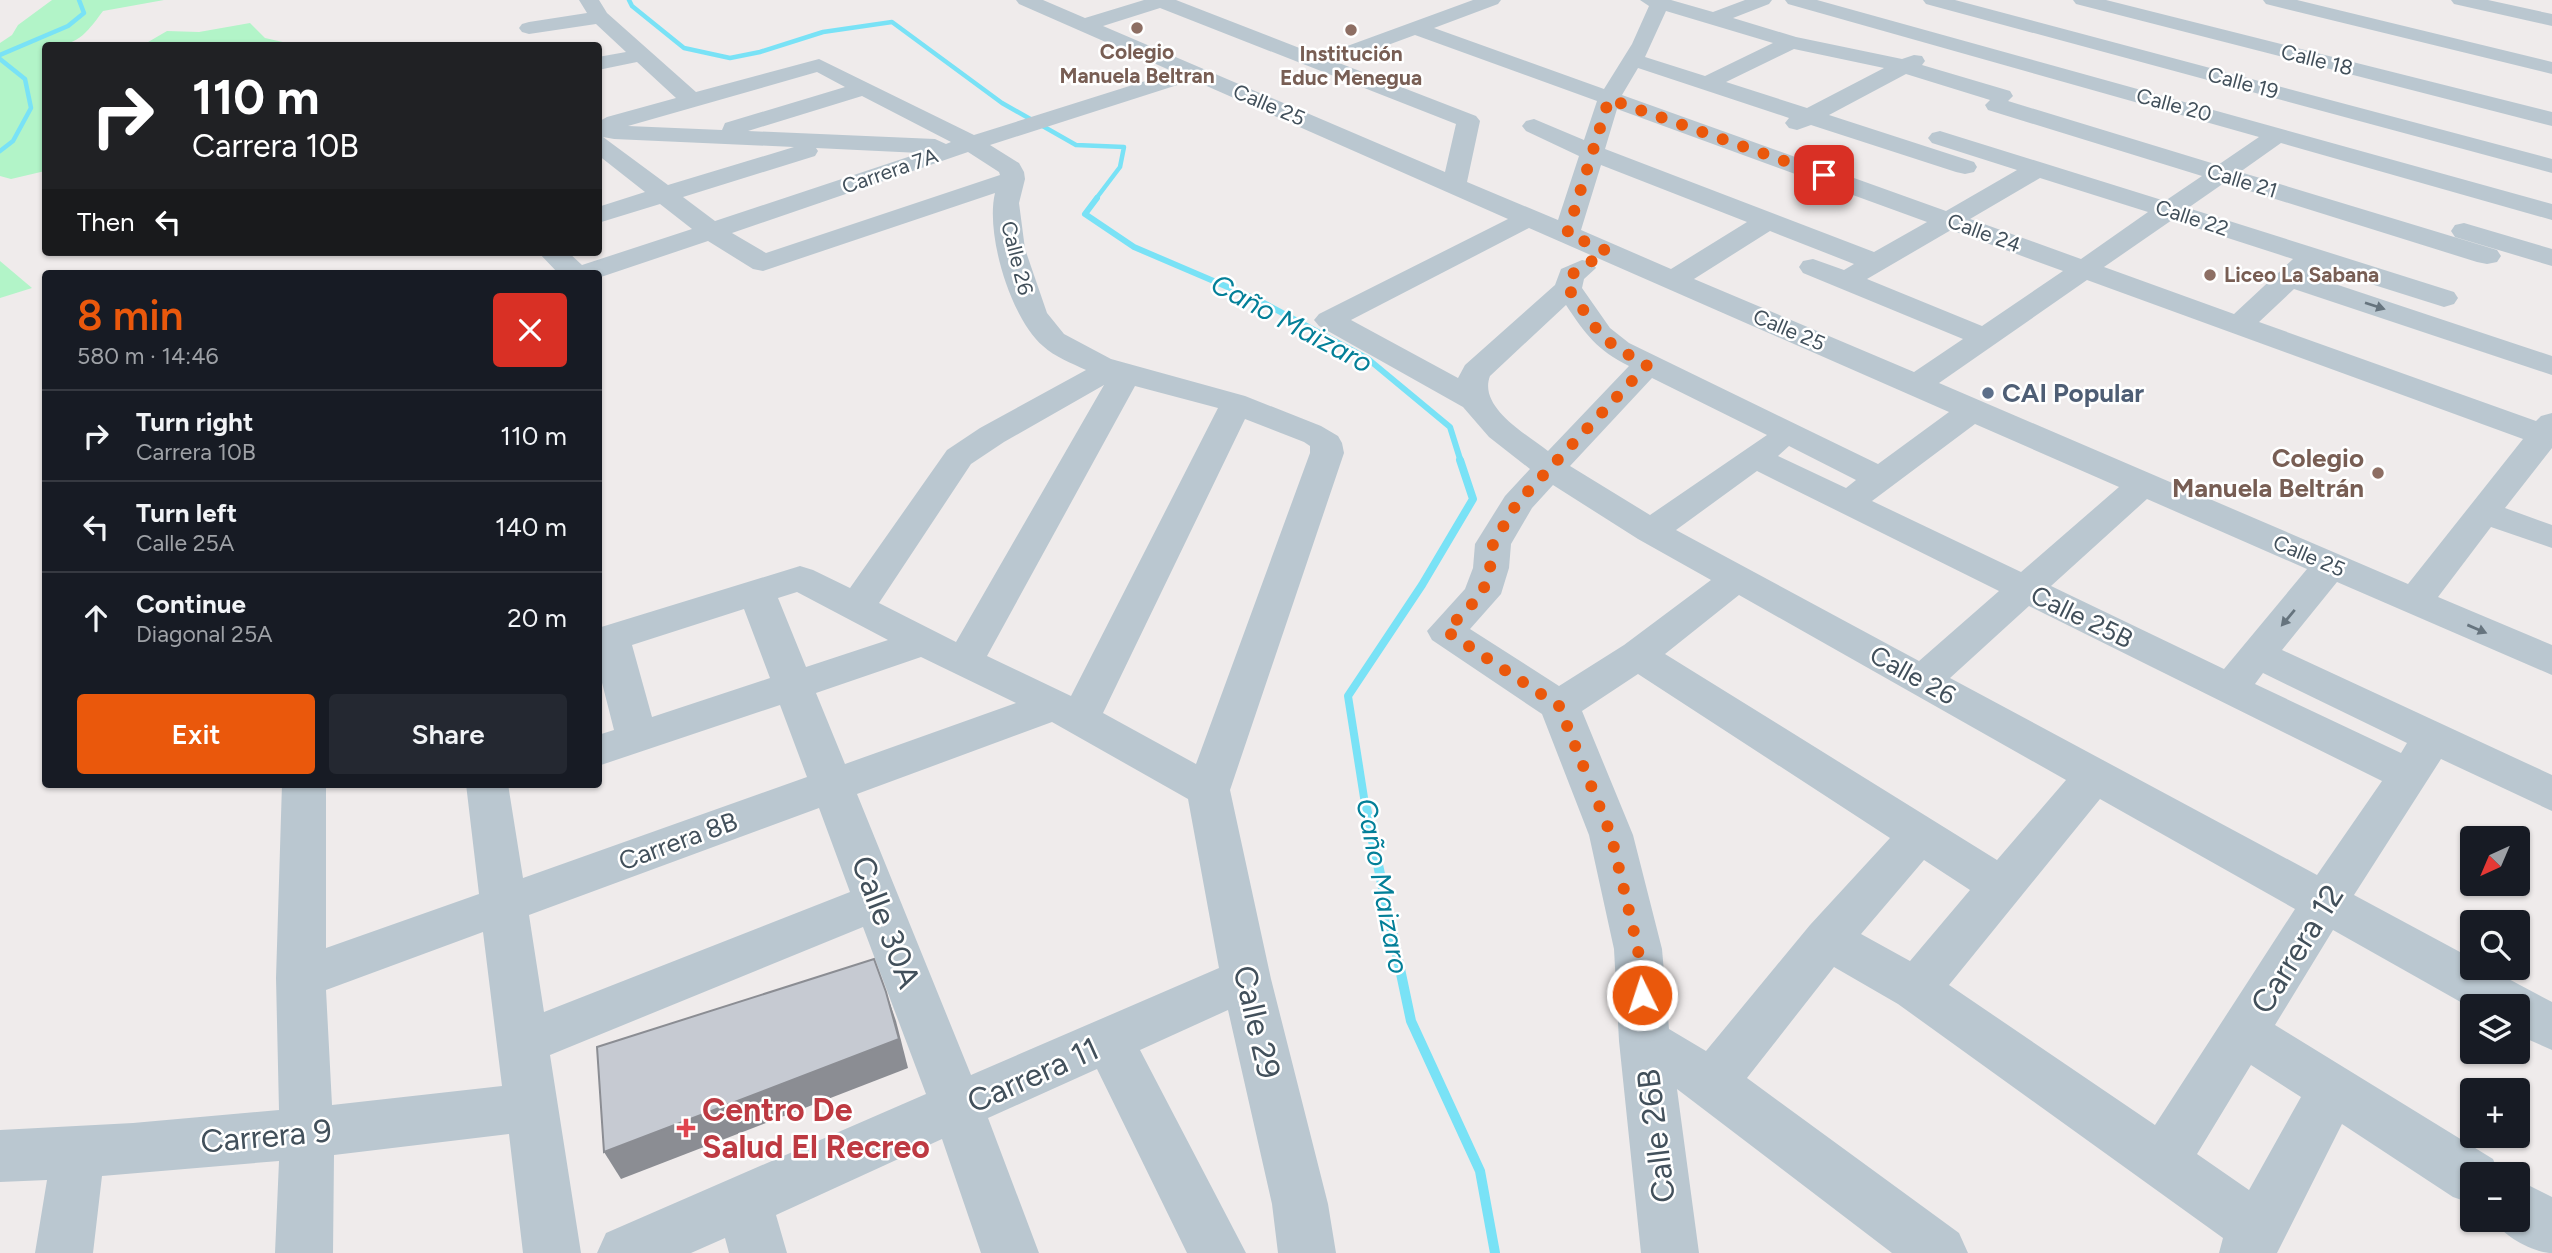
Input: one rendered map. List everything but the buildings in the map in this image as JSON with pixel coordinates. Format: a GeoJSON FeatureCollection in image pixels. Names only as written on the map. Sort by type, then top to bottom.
{"type":"FeatureCollection","features":[{"type":"Feature","properties":{"kind":"street","name":"Calle 25"},"geometry":{"type":"LineString","coordinates":[[1026,0],[1085,25],[1207,63],[1454,185],[2552,661]]}},
{"type":"Feature","properties":{"kind":"street"},"geometry":{"type":"LineString","coordinates":[[1319,63],[1492,0]]}},
{"type":"Feature","properties":{"kind":"street"},"geometry":{"type":"LineString","coordinates":[[1714,19],[1762,0]]}},
{"type":"Feature","properties":{"kind":"street","name":"Calle 20"},"geometry":{"type":"LineString","coordinates":[[1795,0],[2552,212]]}},
{"type":"Feature","properties":{"kind":"street","name":"Calle 19"},"geometry":{"type":"LineString","coordinates":[[1933,0],[2552,166]]}},
{"type":"Feature","properties":{"kind":"street","name":"Calle 18"},"geometry":{"type":"LineString","coordinates":[[2083,0],[2552,119]]}},
{"type":"Feature","properties":{"kind":"street"},"geometry":{"type":"LineString","coordinates":[[2273,0],[2309,4],[2552,68]]}},
{"type":"Feature","properties":{"kind":"street"},"geometry":{"type":"LineString","coordinates":[[2461,0],[2552,20]]}},
{"type":"Feature","properties":{"kind":"street"},"geometry":{"type":"LineString","coordinates":[[1085,25],[1161,1],[1468,121],[1454,185]]}},
{"type":"Feature","properties":{"kind":"street"},"geometry":{"type":"LineString","coordinates":[[1567,234],[1609,99],[1638,52],[1655,2]]}},
{"type":"Feature","properties":{"kind":"street","name":"Calle 21"},"geometry":{"type":"LineString","coordinates":[[1655,2],[1792,42],[1904,66],[2095,136],[2221,174],[2373,200],[2473,270]]}},
{"type":"Feature","properties":{"kind":"street"},"geometry":{"type":"LineString","coordinates":[[2095,136],[2309,4]]}},
{"type":"Feature","properties":{"kind":"street"},"geometry":{"type":"LineString","coordinates":[[1766,139],[1946,44],[2028,6]]}},
{"type":"Feature","properties":{"kind":"street"},"geometry":{"type":"LineString","coordinates":[[530,28],[594,9],[639,55],[691,100]]}},
{"type":"Feature","properties":{"kind":"street","name":"Calle 24"},"geometry":{"type":"LineString","coordinates":[[1415,28],[1609,99],[1766,139],[1950,220],[2238,325],[2549,432]]}},
{"type":"Feature","properties":{"kind":"street","name":"Carrera 7A"},"geometry":{"type":"LineString","coordinates":[[596,270],[963,140],[1016,129],[1085,108],[1265,42]]}},
{"type":"Feature","properties":{"kind":"street"},"geometry":{"type":"LineString","coordinates":[[1707,83],[1792,42]]}},
{"type":"Feature","properties":{"kind":"street"},"geometry":{"type":"LineString","coordinates":[[2373,200],[2487,103],[2505,81],[2552,42]]}},
{"type":"Feature","properties":{"kind":"street"},"geometry":{"type":"LineString","coordinates":[[1638,52],[1731,70]]}},
{"type":"Feature","properties":{"kind":"street"},"geometry":{"type":"LineString","coordinates":[[1638,52],[1707,83],[2013,183]]}},
{"type":"Feature","properties":{"kind":"street"},"geometry":{"type":"LineString","coordinates":[[602,63],[639,55]]}},
{"type":"Feature","properties":{"kind":"street"},"geometry":{"type":"LineString","coordinates":[[602,129],[691,100],[819,65],[1010,167],[1013,179],[763,263],[711,231],[664,194],[602,130]]}},
{"type":"Feature","properties":{"kind":"street"},"geometry":{"type":"LineString","coordinates":[[1917,151],[1999,101],[2040,69]]}},
{"type":"Feature","properties":{"kind":"street"},"geometry":{"type":"LineString","coordinates":[[733,128],[864,88]]}},
{"type":"Feature","properties":{"kind":"street"},"geometry":{"type":"LineString","coordinates":[[1534,126],[1593,153],[1874,262]]}},
{"type":"Feature","properties":{"kind":"street"},"geometry":{"type":"LineString","coordinates":[[602,129],[733,128],[931,146],[963,140]]}},
{"type":"Feature","properties":{"kind":"street"},"geometry":{"type":"LineString","coordinates":[[602,129],[843,139]]}},
{"type":"Feature","properties":{"kind":"street"},"geometry":{"type":"LineString","coordinates":[[1916,385],[2279,134]]}},
{"type":"Feature","properties":{"kind":"street","name":"Calle 22"},"geometry":{"type":"LineString","coordinates":[[1940,138],[2312,257],[2473,270]]}},
{"type":"Feature","properties":{"kind":"street"},"geometry":{"type":"LineString","coordinates":[[602,214],[843,139]]}},
{"type":"Feature","properties":{"kind":"street"},"geometry":{"type":"LineString","coordinates":[[1846,280],[2037,169]]}},
{"type":"Feature","properties":{"kind":"street","name":"Calle 26"},"geometry":{"type":"LineString","coordinates":[[1013,179],[1006,195],[1006,211],[1017,275],[1031,311],[1044,332],[1059,344],[1119,371],[1236,404],[1319,437],[1326,443],[1327,453],[1208,790]]}},
{"type":"Feature","properties":{"kind":"street","name":"Calle 26"},"geometry":{"type":"LineString","coordinates":[[1530,218],[1329,320],[1474,400],[1502,430],[1549,468],[1651,531],[2491,994]]}},
{"type":"Feature","properties":{"kind":"street"},"geometry":{"type":"LineString","coordinates":[[1673,280],[1767,222]]}},
{"type":"Feature","properties":{"kind":"street"},"geometry":{"type":"LineString","coordinates":[[1739,238],[1983,337]]}},
{"type":"Feature","properties":{"kind":"street"},"geometry":{"type":"LineString","coordinates":[[1474,400],[1471,385],[1476,372],[1568,288],[1571,275],[1607,251]]}},
{"type":"Feature","properties":{"kind":"street"},"geometry":{"type":"LineString","coordinates":[[556,256],[572,270]]}},
{"type":"Feature","properties":{"kind":"street"},"geometry":{"type":"LineString","coordinates":[[2238,325],[2287,277],[2312,257]]}},
{"type":"Feature","properties":{"kind":"street"},"geometry":{"type":"LineString","coordinates":[[2420,321],[2473,270],[2552,257]]}},
{"type":"Feature","properties":{"kind":"street"},"geometry":{"type":"LineString","coordinates":[[2287,277],[2552,366]]}},
{"type":"Feature","properties":{"kind":"street"},"geometry":{"type":"LineString","coordinates":[[1568,288],[1600,334],[1618,349],[1787,435],[1879,478]]}},
{"type":"Feature","properties":{"kind":"street"},"geometry":{"type":"LineString","coordinates":[[1647,365],[1517,503],[1493,544],[1490,568],[1482,594],[1446,631],[1559,706],[1638,654],[1737,578]]}},
{"type":"Feature","properties":{"kind":"street"},"geometry":{"type":"LineString","coordinates":[[856,608],[959,457],[992,435],[1119,371]]}},
{"type":"Feature","properties":{"kind":"street"},"geometry":{"type":"LineString","coordinates":[[964,662],[1119,371]]}},
{"type":"Feature","properties":{"kind":"street"},"geometry":{"type":"LineString","coordinates":[[1068,712],[1236,404]]}},
{"type":"Feature","properties":{"kind":"street"},"geometry":{"type":"LineString","coordinates":[[1848,503],[1973,410]]}},
{"type":"Feature","properties":{"kind":"street"},"geometry":{"type":"LineString","coordinates":[[2415,601],[2549,432]]}},
{"type":"Feature","properties":{"kind":"street"},"geometry":{"type":"LineString","coordinates":[[1651,531],[1787,435]]}},
{"type":"Feature","properties":{"kind":"street","name":"Calle 25B"},"geometry":{"type":"LineString","coordinates":[[1754,457],[2410,776]]}},
{"type":"Feature","properties":{"kind":"street"},"geometry":{"type":"LineString","coordinates":[[1922,680],[2143,484]]}},
{"type":"Feature","properties":{"kind":"street"},"geometry":{"type":"LineString","coordinates":[[2483,512],[2552,537]]}},
{"type":"Feature","properties":{"kind":"street"},"geometry":{"type":"LineString","coordinates":[[2230,688],[2331,565]]}},
{"type":"Feature","properties":{"kind":"street"},"geometry":{"type":"LineString","coordinates":[[637,739],[605,640],[800,578],[923,642],[1068,712],[1208,790]]}},
{"type":"Feature","properties":{"kind":"street","name":"Calle 30A"},"geometry":{"type":"LineString","coordinates":[[757,593],[958,1108],[1010,1253]]}},
{"type":"Feature","properties":{"kind":"street"},"geometry":{"type":"LineString","coordinates":[[602,750],[923,642]]}},
{"type":"Feature","properties":{"kind":"street"},"geometry":{"type":"LineString","coordinates":[[1638,654],[2002,887]]}},
{"type":"Feature","properties":{"kind":"street"},"geometry":{"type":"LineString","coordinates":[[2258,654],[2552,794]]}},
{"type":"Feature","properties":{"kind":"street","name":"Calle 26B"},"geometry":{"type":"LineString","coordinates":[[1559,706],[1611,835],[1638,949],[1644,1041],[1670,1253]]}},
{"type":"Feature","properties":{"kind":"street","name":"Carrera 8B"},"geometry":{"type":"LineString","coordinates":[[300,978],[832,785],[1068,712]]}},
{"type":"Feature","properties":{"kind":"street","name":"Carrera 12"},"geometry":{"type":"LineString","coordinates":[[2162,1162],[2325,903],[2433,738]]}},
{"type":"Feature","properties":{"kind":"street"},"geometry":{"type":"LineString","coordinates":[[1916,989],[2094,776]]}},
{"type":"Feature","properties":{"kind":"street"},"geometry":{"type":"LineString","coordinates":[[304,788],[300,978],[307,1134],[304,1253]]}},
{"type":"Feature","properties":{"kind":"street"},"geometry":{"type":"LineString","coordinates":[[479,788],[504,905],[552,1253]]}},
{"type":"Feature","properties":{"kind":"street","name":"Calle 29"},"geometry":{"type":"LineString","coordinates":[[1208,790],[1246,979],[1300,1204],[1307,1253]]}},
{"type":"Feature","properties":{"kind":"street"},"geometry":{"type":"LineString","coordinates":[[1712,1083],[1827,939],[1920,834]]}},
{"type":"Feature","properties":{"kind":"street"},"geometry":{"type":"LineString","coordinates":[[523,1043],[877,901]]}},
{"type":"Feature","properties":{"kind":"street"},"geometry":{"type":"LineString","coordinates":[[1827,939],[1916,989],[2162,1162],[2252,1241],[2333,1089]]}},
{"type":"Feature","properties":{"kind":"street","name":"Carrera 11"},"geometry":{"type":"LineString","coordinates":[[626,1253],[751,1227],[958,1108],[1246,979]]}},
{"type":"Feature","properties":{"kind":"street"},"geometry":{"type":"LineString","coordinates":[[2530,1016],[2552,1028]]}},
{"type":"Feature","properties":{"kind":"street"},"geometry":{"type":"LineString","coordinates":[[2245,1033],[2460,1170]]}},
{"type":"Feature","properties":{"kind":"street"},"geometry":{"type":"LineString","coordinates":[[1644,1041],[1712,1083],[1939,1253]]}},
{"type":"Feature","properties":{"kind":"street"},"geometry":{"type":"LineString","coordinates":[[1109,1042],[1217,1253]]}},
{"type":"Feature","properties":{"kind":"street","name":"Carrera 9"},"geometry":{"type":"LineString","coordinates":[[0,1156],[78,1153],[307,1134],[531,1107]]}},
{"type":"Feature","properties":{"kind":"street"},"geometry":{"type":"LineString","coordinates":[[64,1253],[78,1153]]}},
{"type":"Feature","properties":{"kind":"street"},"geometry":{"type":"LineString","coordinates":[[2530,1215],[2552,1229]]}},
{"type":"Feature","properties":{"kind":"green space"},"geometry":{"type":"Polygon","coordinates":[[[52,0],[164,0],[103,11],[80,38],[71,42],[42,42],[42,172],[11,179],[0,176],[0,43],[12,35],[18,25],[52,0]]]}},
{"type":"Feature","properties":{"kind":"green space"},"geometry":{"type":"Polygon","coordinates":[[[250,23],[265,38],[283,42],[148,42],[167,31],[199,32],[250,23]]]}},
{"type":"Feature","properties":{"kind":"green space"},"geometry":{"type":"Polygon","coordinates":[[[0,261],[32,288],[0,298],[0,261]]]}},
{"type":"Feature","properties":{"kind":"waterway"},"geometry":{"type":"LineString","coordinates":[[0,55],[68,26],[84,13],[79,0]]}},
{"type":"Feature","properties":{"kind":"waterway","name":"Caño Maizaro"},"geometry":{"type":"LineString","coordinates":[[629,0],[632,6],[684,48],[730,58],[760,52],[823,32],[892,22],[1002,103],[1076,145],[1124,147],[1120,167],[1095,200]]}},
{"type":"Feature","properties":{"kind":"waterway"},"geometry":{"type":"LineString","coordinates":[[0,59],[25,79],[31,108],[13,141],[0,151]]}},
{"type":"Feature","properties":{"kind":"waterway","name":"Caño Maizaro"},"geometry":{"type":"LineString","coordinates":[[1097,198],[1085,214],[1134,247],[1258,300],[1368,359],[1450,427],[1461,462]]}},
{"type":"Feature","properties":{"kind":"waterway","name":"Caño Maizaro"},"geometry":{"type":"LineString","coordinates":[[1365,804],[1348,696],[1422,585],[1473,499],[1460,460]]}},
{"type":"Feature","properties":{"kind":"waterway","name":"Caño Maizaro"},"geometry":{"type":"LineString","coordinates":[[1365,803],[1411,1021],[1480,1171],[1495,1253]]}},
{"type":"Feature","properties":{"kind":"place","name":"Colegio Manuela Beltran"},"geometry":{"type":"Point","coordinates":[1137,28]}},
{"type":"Feature","properties":{"kind":"place","name":"Institución Educ Menegua"},"geometry":{"type":"Point","coordinates":[1351,30]}},
{"type":"Feature","properties":{"kind":"place","name":"Liceo La Sabana"},"geometry":{"type":"Point","coordinates":[2210,275]}},
{"type":"Feature","properties":{"kind":"place","name":"CAI Popular"},"geometry":{"type":"Point","coordinates":[1988,393]}},
{"type":"Feature","properties":{"kind":"place","name":"Colegio Manuela Beltrán"},"geometry":{"type":"Point","coordinates":[2378,473]}},
{"type":"Feature","properties":{"kind":"place","name":"Centro De Salud El Recreo"},"geometry":{"type":"Point","coordinates":[686,1128]}},
{"type":"Feature","properties":{"kind":"route"},"geometry":{"type":"LineString","coordinates":[[1642,995],[1638,949],[1611,835],[1559,706],[1446,631],[1482,594],[1487,582],[1493,544],[1517,503],[1647,365],[1618,349],[1600,334],[1568,288],[1571,275],[1607,251],[1567,234],[1609,99],[1824,175]]}}]}
